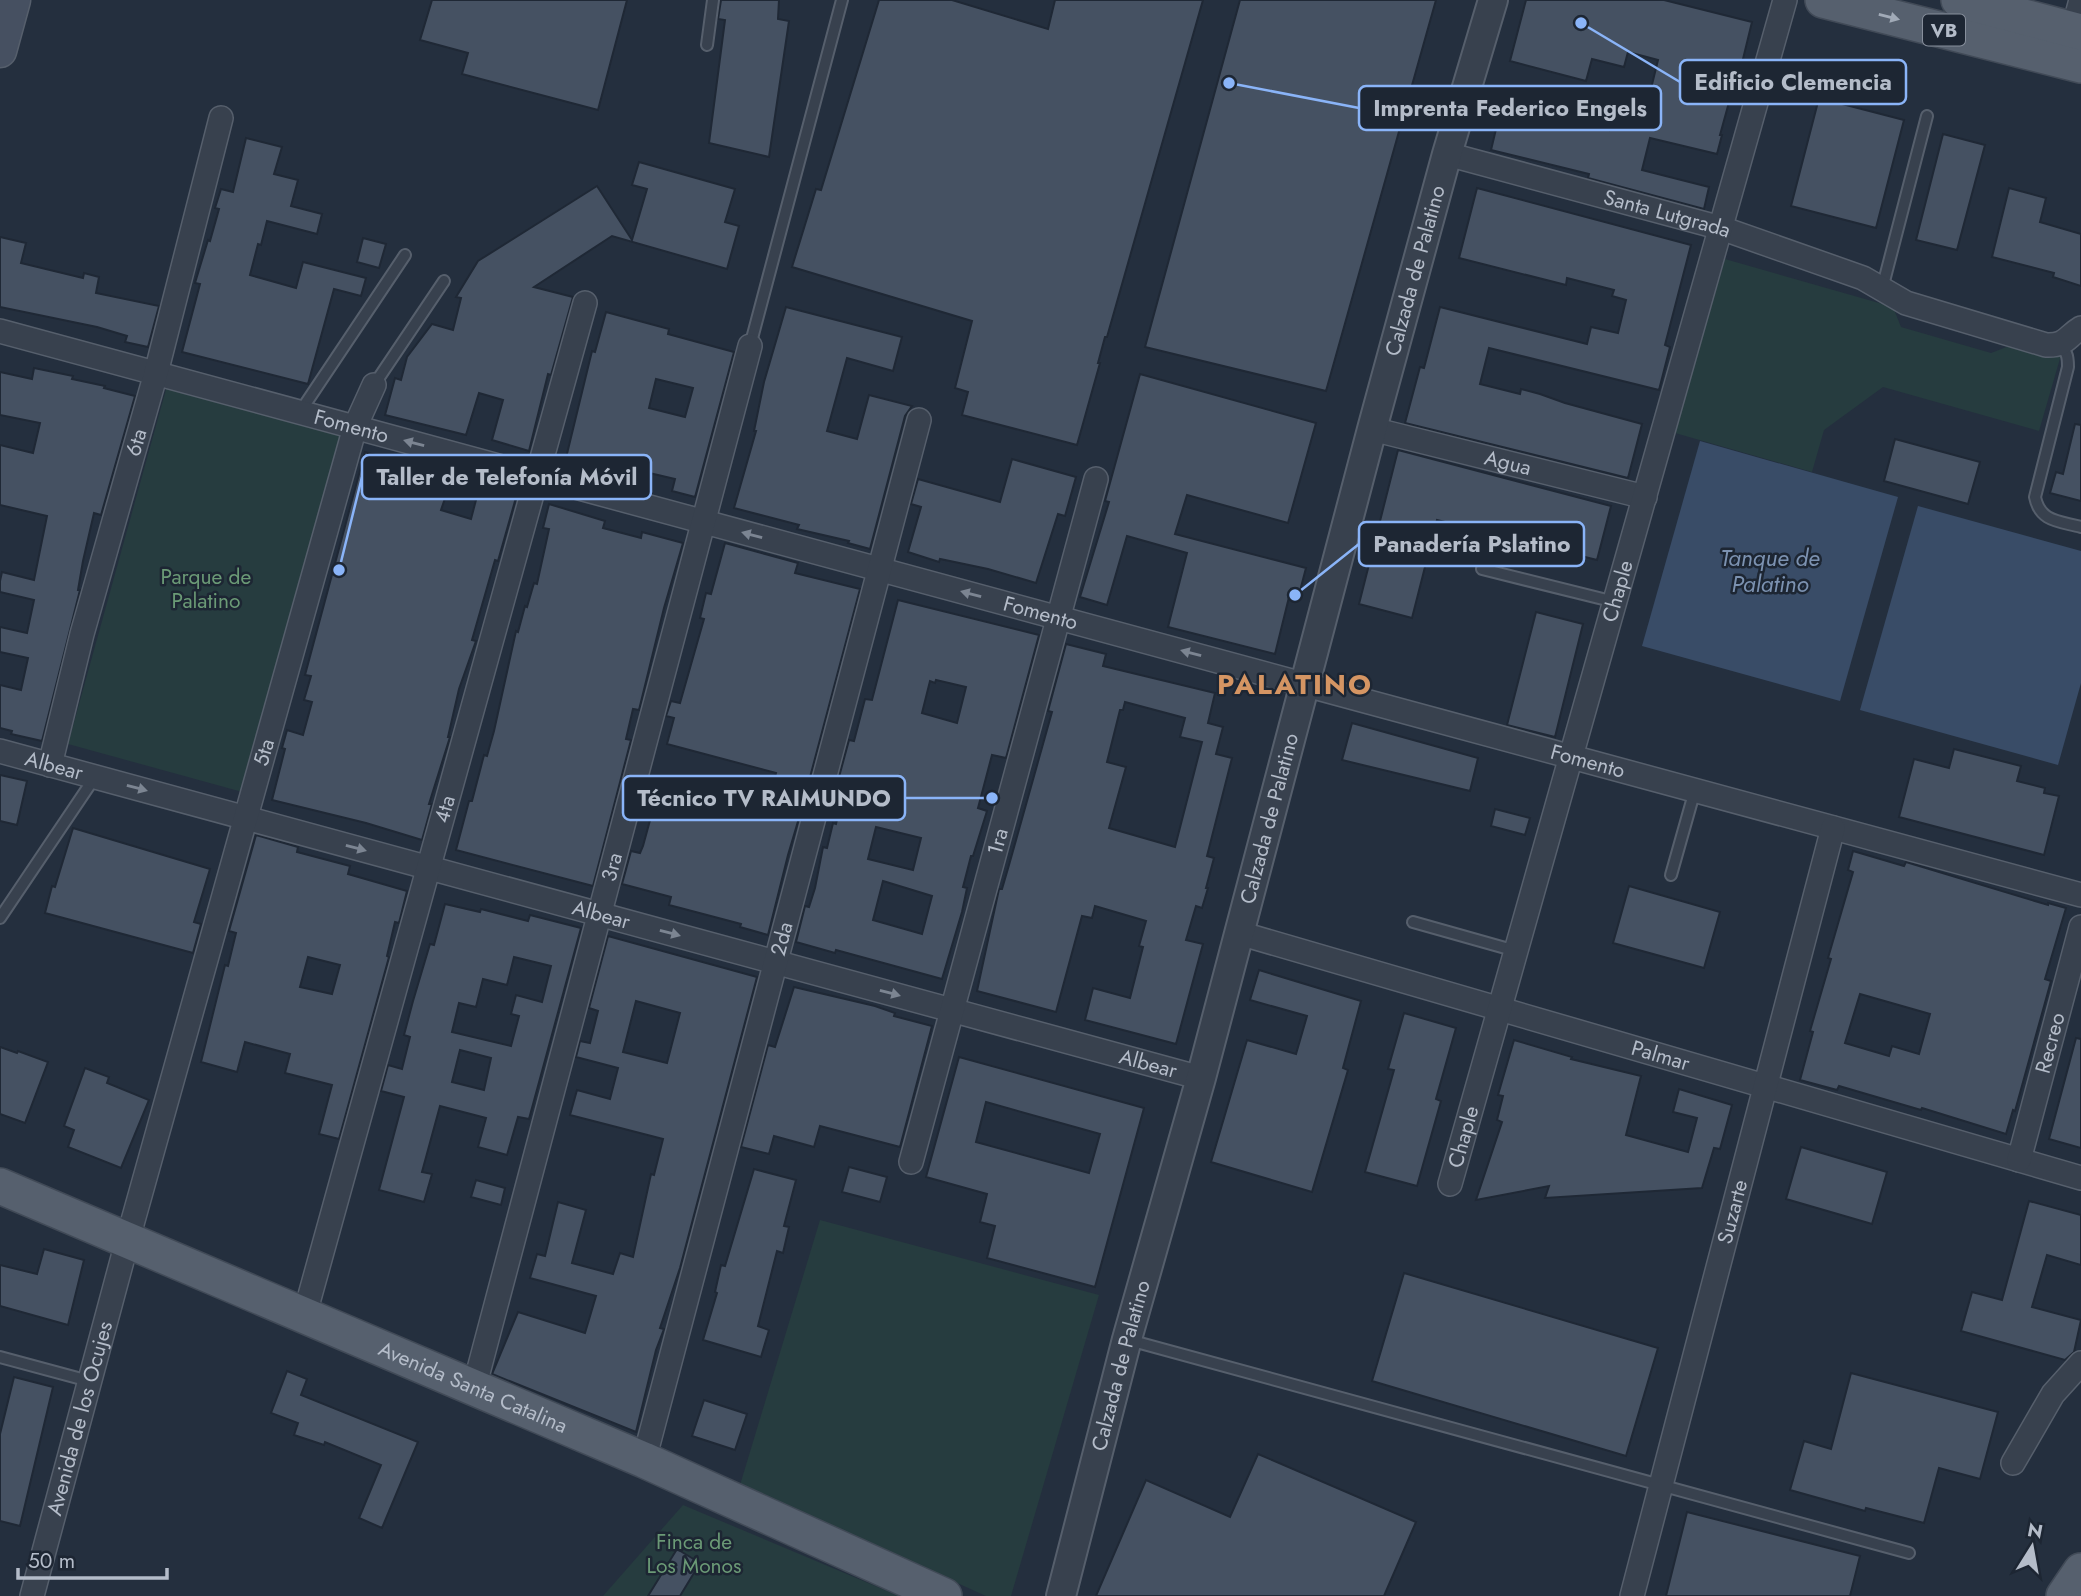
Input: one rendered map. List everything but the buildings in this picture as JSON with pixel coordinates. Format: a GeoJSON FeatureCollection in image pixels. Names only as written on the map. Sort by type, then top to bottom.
{"type":"FeatureCollection","features":[{"type":"Feature","properties":{"kind":"main road"},"geometry":{"type":"LineString","coordinates":[[0,51],[14,0]]}},
{"type":"Feature","properties":{"kind":"main road","name":"VB"},"geometry":{"type":"LineString","coordinates":[[1823,0],[2076,37]]}},
{"type":"Feature","properties":{"kind":"main road","name":"VB"},"geometry":{"type":"LineString","coordinates":[[1959,0],[2076,37]]}},
{"type":"Feature","properties":{"kind":"main road","name":"Avenida Santa Catalina"},"geometry":{"type":"LineString","coordinates":[[0,1186],[644,1460],[944,1596]]}},
{"type":"Feature","properties":{"kind":"main road"},"geometry":{"type":"LineString","coordinates":[[2064,1596],[2081,1571]]}},
{"type":"Feature","properties":{"kind":"street","name":"Calzada de Palatino"},"geometry":{"type":"LineString","coordinates":[[1061,1596],[1127,1339],[1201,1078],[1372,429],[1447,155],[1493,0]]}},
{"type":"Feature","properties":{"kind":"street","name":"Chaple"},"geometry":{"type":"LineString","coordinates":[[1450,1184],[1785,0]]}},
{"type":"Feature","properties":{"kind":"street","name":"6ta"},"geometry":{"type":"LineString","coordinates":[[50,765],[82,634],[156,373],[220,118]]}},
{"type":"Feature","properties":{"kind":"street","name":"Santa Lutgrada"},"geometry":{"type":"LineString","coordinates":[[1447,155],[1721,228],[1863,278],[1906,303],[2046,345],[2057,345]]}},
{"type":"Feature","properties":{"kind":"street","name":"4ta"},"geometry":{"type":"LineString","coordinates":[[304,1317],[585,303]]}},
{"type":"Feature","properties":{"kind":"street"},"geometry":{"type":"LineString","coordinates":[[2057,345],[2065,342],[2072,333],[2081,328]]}},
{"type":"Feature","properties":{"kind":"street","name":"Fomento"},"geometry":{"type":"LineString","coordinates":[[0,331],[2081,895]]}},
{"type":"Feature","properties":{"kind":"street","name":"3ra"},"geometry":{"type":"LineString","coordinates":[[474,1388],[750,346]]}},
{"type":"Feature","properties":{"kind":"street","name":"5ta"},"geometry":{"type":"LineString","coordinates":[[127,1242],[355,427],[374,385]]}},
{"type":"Feature","properties":{"kind":"street","name":"2da"},"geometry":{"type":"LineString","coordinates":[[644,1460],[919,420]]}},
{"type":"Feature","properties":{"kind":"street","name":"Agua"},"geometry":{"type":"LineString","coordinates":[[1372,429],[1645,497]]}},
{"type":"Feature","properties":{"kind":"street","name":"1ra"},"geometry":{"type":"LineString","coordinates":[[911,1162],[1096,479]]}},
{"type":"Feature","properties":{"kind":"street","name":"Albear"},"geometry":{"type":"LineString","coordinates":[[0,751],[1201,1078]]}},
{"type":"Feature","properties":{"kind":"street","name":"Suzarte"},"geometry":{"type":"LineString","coordinates":[[1632,1596],[1833,828]]}},
{"type":"Feature","properties":{"kind":"street","name":"Recreo"},"geometry":{"type":"LineString","coordinates":[[2019,1160],[2081,927]]}},
{"type":"Feature","properties":{"kind":"street","name":"Palmar"},"geometry":{"type":"LineString","coordinates":[[1239,933],[2081,1178]]}},
{"type":"Feature","properties":{"kind":"street","name":"Avenida de los Ocujes"},"geometry":{"type":"LineString","coordinates":[[32,1596],[127,1242]]}},
{"type":"Feature","properties":{"kind":"street"},"geometry":{"type":"LineString","coordinates":[[2013,1464],[2053,1394],[2081,1363]]}},
{"type":"Feature","properties":{"kind":"lane"},"geometry":{"type":"LineString","coordinates":[[707,45],[713,0]]}},
{"type":"Feature","properties":{"kind":"lane"},"geometry":{"type":"LineString","coordinates":[[750,346],[842,0]]}},
{"type":"Feature","properties":{"kind":"lane"},"geometry":{"type":"LineString","coordinates":[[1882,289],[1927,116]]}},
{"type":"Feature","properties":{"kind":"lane"},"geometry":{"type":"LineString","coordinates":[[300,412],[405,255]]}},
{"type":"Feature","properties":{"kind":"lane","name":"5ta"},"geometry":{"type":"LineString","coordinates":[[374,385],[444,281]]}},
{"type":"Feature","properties":{"kind":"lane"},"geometry":{"type":"LineString","coordinates":[[2057,345],[2066,350],[2068,367],[2035,497],[2037,509],[2044,516],[2081,527]]}},
{"type":"Feature","properties":{"kind":"lane"},"geometry":{"type":"LineString","coordinates":[[1482,569],[1615,601]]}},
{"type":"Feature","properties":{"kind":"lane"},"geometry":{"type":"LineString","coordinates":[[0,918],[95,777]]}},
{"type":"Feature","properties":{"kind":"lane"},"geometry":{"type":"LineString","coordinates":[[1671,875],[1695,790]]}},
{"type":"Feature","properties":{"kind":"lane"},"geometry":{"type":"LineString","coordinates":[[1413,922],[1516,951]]}},
{"type":"Feature","properties":{"kind":"lane"},"geometry":{"type":"LineString","coordinates":[[1127,1339],[1909,1553]]}},
{"type":"Feature","properties":{"kind":"lane"},"geometry":{"type":"LineString","coordinates":[[0,1357],[89,1381]]}},
{"type":"Feature","properties":{"kind":"green space"},"geometry":{"type":"Polygon","coordinates":[[[1725,259],[1893,307],[1901,327],[1991,353],[2017,343],[2061,355],[2039,431],[1883,387],[1824,430],[1812,472],[1675,433],[1725,259]]]}},
{"type":"Feature","properties":{"kind":"green space","name":"Parque de Palatino"},"geometry":{"type":"Polygon","coordinates":[[[167,386],[345,435],[246,793],[68,744],[167,386]]]}},
{"type":"Feature","properties":{"kind":"green space"},"geometry":{"type":"Polygon","coordinates":[[[820,1220],[1099,1295],[1011,1596],[986,1596],[740,1485],[820,1220]]]}},
{"type":"Feature","properties":{"kind":"green space","name":"Finca de Los Monos"},"geometry":{"type":"Polygon","coordinates":[[[683,1505],[899,1596],[603,1596],[683,1505]]]}},
{"type":"Feature","properties":{"kind":"water","name":"Tanque de Palatino"},"geometry":{"type":"Polygon","coordinates":[[[1700,441],[1898,497],[1840,701],[1642,646],[1700,441]]]}},
{"type":"Feature","properties":{"kind":"water"},"geometry":{"type":"Polygon","coordinates":[[[1918,506],[2081,551],[2081,683],[2058,765],[1860,710],[1918,506]]]}},
{"type":"Feature","properties":{"kind":"place","name":"Edificio Clemencia"},"geometry":{"type":"Point","coordinates":[1581,23]}},
{"type":"Feature","properties":{"kind":"place","name":"Imprenta Federico Engels"},"geometry":{"type":"Point","coordinates":[1229,83]}},
{"type":"Feature","properties":{"kind":"place","name":"Taller de Telefonía Móvil"},"geometry":{"type":"Point","coordinates":[339,570]}},
{"type":"Feature","properties":{"kind":"place","name":"Panadería Pslatino"},"geometry":{"type":"Point","coordinates":[1295,595]}},
{"type":"Feature","properties":{"kind":"place","name":"Técnico TV RAIMUNDO"},"geometry":{"type":"Point","coordinates":[992,798]}},
{"type":"Feature","properties":{"kind":"district","name":"PALATINO"},"geometry":{"type":"Point","coordinates":[1295,684]}}]}
